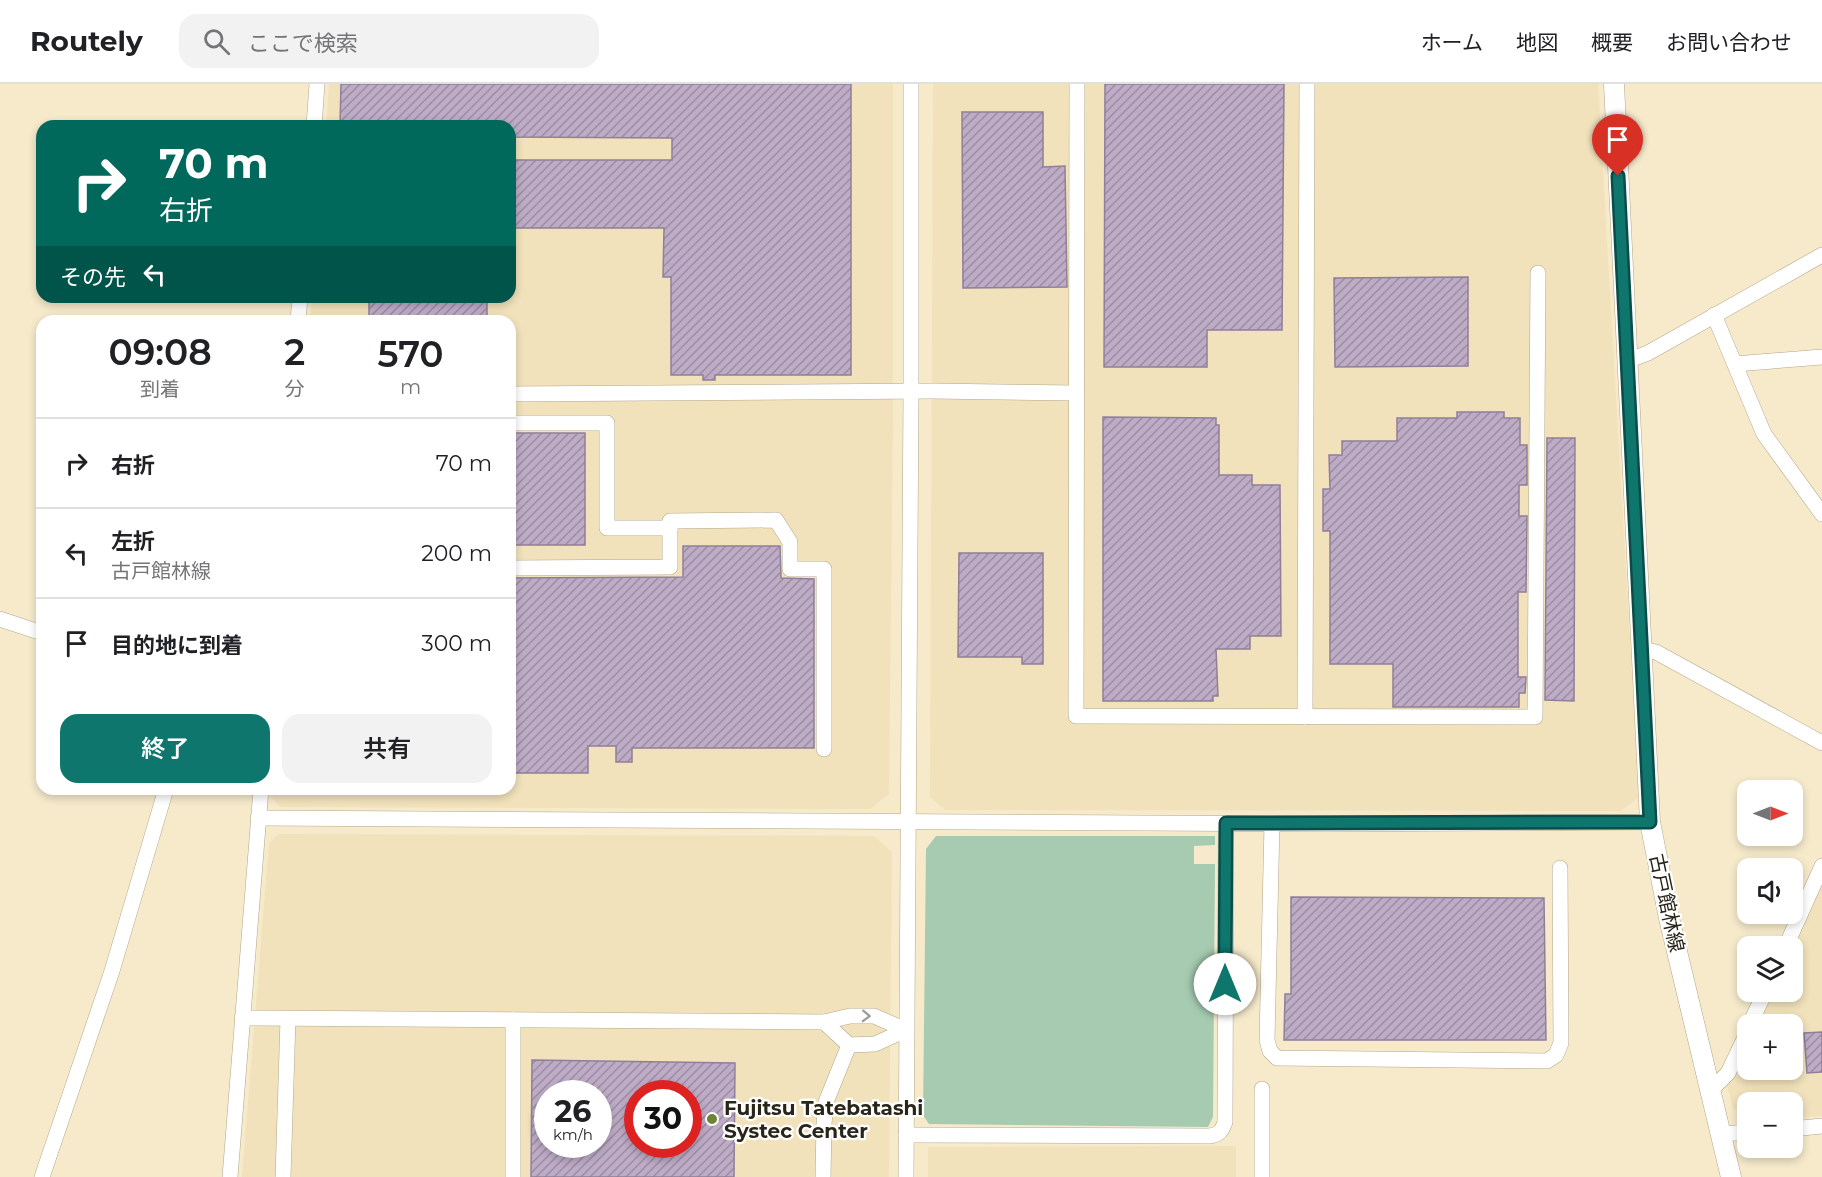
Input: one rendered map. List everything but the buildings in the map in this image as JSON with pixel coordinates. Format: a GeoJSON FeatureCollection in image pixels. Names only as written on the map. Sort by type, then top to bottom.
{"type":"FeatureCollection","features":[{"type":"Feature","properties":{"kind":"main road","name":"古戸館林線"},"geometry":{"type":"LineString","coordinates":[[1614,84],[1650,822],[1669,918],[1731,1177]]}},
{"type":"Feature","properties":{"kind":"street"},"geometry":{"type":"LineString","coordinates":[[314,120],[317,84]]}},
{"type":"Feature","properties":{"kind":"street"},"geometry":{"type":"LineString","coordinates":[[906,1177],[911,84]]}},
{"type":"Feature","properties":{"kind":"street"},"geometry":{"type":"LineString","coordinates":[[1077,84],[1076,716],[1535,717],[1538,273]]}},
{"type":"Feature","properties":{"kind":"street"},"geometry":{"type":"LineString","coordinates":[[1305,717],[1307,84]]}},
{"type":"Feature","properties":{"kind":"street"},"geometry":{"type":"LineString","coordinates":[[1627,361],[1648,353],[1822,255]]}},
{"type":"Feature","properties":{"kind":"street"},"geometry":{"type":"LineString","coordinates":[[1714,315],[1764,434],[1822,514]]}},
{"type":"Feature","properties":{"kind":"street"},"geometry":{"type":"LineString","coordinates":[[1735,364],[1822,357]]}},
{"type":"Feature","properties":{"kind":"street"},"geometry":{"type":"LineString","coordinates":[[516,394],[1076,393]]}},
{"type":"Feature","properties":{"kind":"street"},"geometry":{"type":"LineString","coordinates":[[516,423],[607,423],[607,528],[670,528]]}},
{"type":"Feature","properties":{"kind":"street"},"geometry":{"type":"LineString","coordinates":[[516,568],[670,567],[670,521],[776,520],[790,543],[790,569],[824,569],[824,749]]}},
{"type":"Feature","properties":{"kind":"street"},"geometry":{"type":"LineString","coordinates":[[0,619],[36,631]]}},
{"type":"Feature","properties":{"kind":"street"},"geometry":{"type":"LineString","coordinates":[[1641,649],[1656,652],[1822,743]]}},
{"type":"Feature","properties":{"kind":"street"},"geometry":{"type":"LineString","coordinates":[[42,1177],[112,971],[164,795]]}},
{"type":"Feature","properties":{"kind":"street"},"geometry":{"type":"LineString","coordinates":[[230,1177],[260,795]]}},
{"type":"Feature","properties":{"kind":"street"},"geometry":{"type":"LineString","coordinates":[[258,818],[1272,824],[1650,822]]}},
{"type":"Feature","properties":{"kind":"street"},"geometry":{"type":"LineString","coordinates":[[906,1135],[1216,1135],[1225,1122],[1226,823]]}},
{"type":"Feature","properties":{"kind":"street"},"geometry":{"type":"LineString","coordinates":[[1272,824],[1267,1040],[1270,1051],[1277,1058],[1547,1061],[1556,1055],[1561,1043],[1560,868]]}},
{"type":"Feature","properties":{"kind":"street"},"geometry":{"type":"LineString","coordinates":[[1790,936],[1822,866]]}},
{"type":"Feature","properties":{"kind":"street"},"geometry":{"type":"LineString","coordinates":[[242,1018],[824,1022],[850,1016],[874,1016],[906,1030]]}},
{"type":"Feature","properties":{"kind":"street"},"geometry":{"type":"LineString","coordinates":[[283,1177],[288,1019]]}},
{"type":"Feature","properties":{"kind":"street"},"geometry":{"type":"LineString","coordinates":[[513,1020],[513,1177]]}},
{"type":"Feature","properties":{"kind":"street"},"geometry":{"type":"LineString","coordinates":[[824,1022],[849,1045],[875,1044],[906,1030]]}},
{"type":"Feature","properties":{"kind":"street"},"geometry":{"type":"LineString","coordinates":[[823,1177],[826,1102],[849,1045]]}},
{"type":"Feature","properties":{"kind":"street"},"geometry":{"type":"LineString","coordinates":[[1710,1091],[1728,1073],[1737,1054]]}},
{"type":"Feature","properties":{"kind":"street"},"geometry":{"type":"LineString","coordinates":[[1262,1089],[1262,1177]]}},
{"type":"Feature","properties":{"kind":"street"},"geometry":{"type":"LineString","coordinates":[[1803,1128],[1822,1126]]}},
{"type":"Feature","properties":{"kind":"street"},"geometry":{"type":"LineString","coordinates":[[1721,1134],[1737,1133]]}},
{"type":"Feature","properties":{"kind":"shaded area"},"geometry":{"type":"Polygon","coordinates":[[[329,84],[893,84],[893,418],[889,794],[870,809],[280,807],[271,797],[271,795],[516,795],[516,315],[310,315],[312,303],[516,303],[516,120],[326,120],[329,84]]]}},
{"type":"Feature","properties":{"kind":"shaded area"},"geometry":{"type":"Polygon","coordinates":[[[933,84],[1598,84],[1639,797],[1621,811],[945,810],[930,797],[933,84]]]}},
{"type":"Feature","properties":{"kind":"shaded area"},"geometry":{"type":"Polygon","coordinates":[[[279,834],[874,836],[892,852],[889,1177],[242,1177],[269,843],[279,834]]]}},
{"type":"Feature","properties":{"kind":"shaded area"},"geometry":{"type":"Polygon","coordinates":[[[1822,872],[1822,1116],[1803,1117],[1803,1092],[1737,1092],[1737,1110],[1733,1108],[1727,1086],[1737,1063],[1737,1080],[1803,1080],[1803,1014],[1759,1014],[1764,1002],[1803,1002],[1803,936],[1796,936],[1801,924],[1803,924],[1822,872]]]}},
{"type":"Feature","properties":{"kind":"shaded area"},"geometry":{"type":"Polygon","coordinates":[[[1236,1146],[1236,1177],[928,1177],[928,1147],[1236,1146]]]}},
{"type":"Feature","properties":{"kind":"green space"},"geometry":{"type":"Polygon","coordinates":[[[936,836],[1215,836],[1215,845],[1194,846],[1194,864],[1215,864],[1213,1117],[1208,1127],[929,1124],[923,1115],[926,849],[936,836]]]}},
{"type":"Feature","properties":{"kind":"place","name":"Fujitsu Tatebatashi Systec Center"},"geometry":{"type":"Point","coordinates":[712,1119]}},
{"type":"Feature","properties":{"kind":"route"},"geometry":{"type":"LineString","coordinates":[[1225,984],[1226,823],[1650,822],[1618,176]]}}]}
